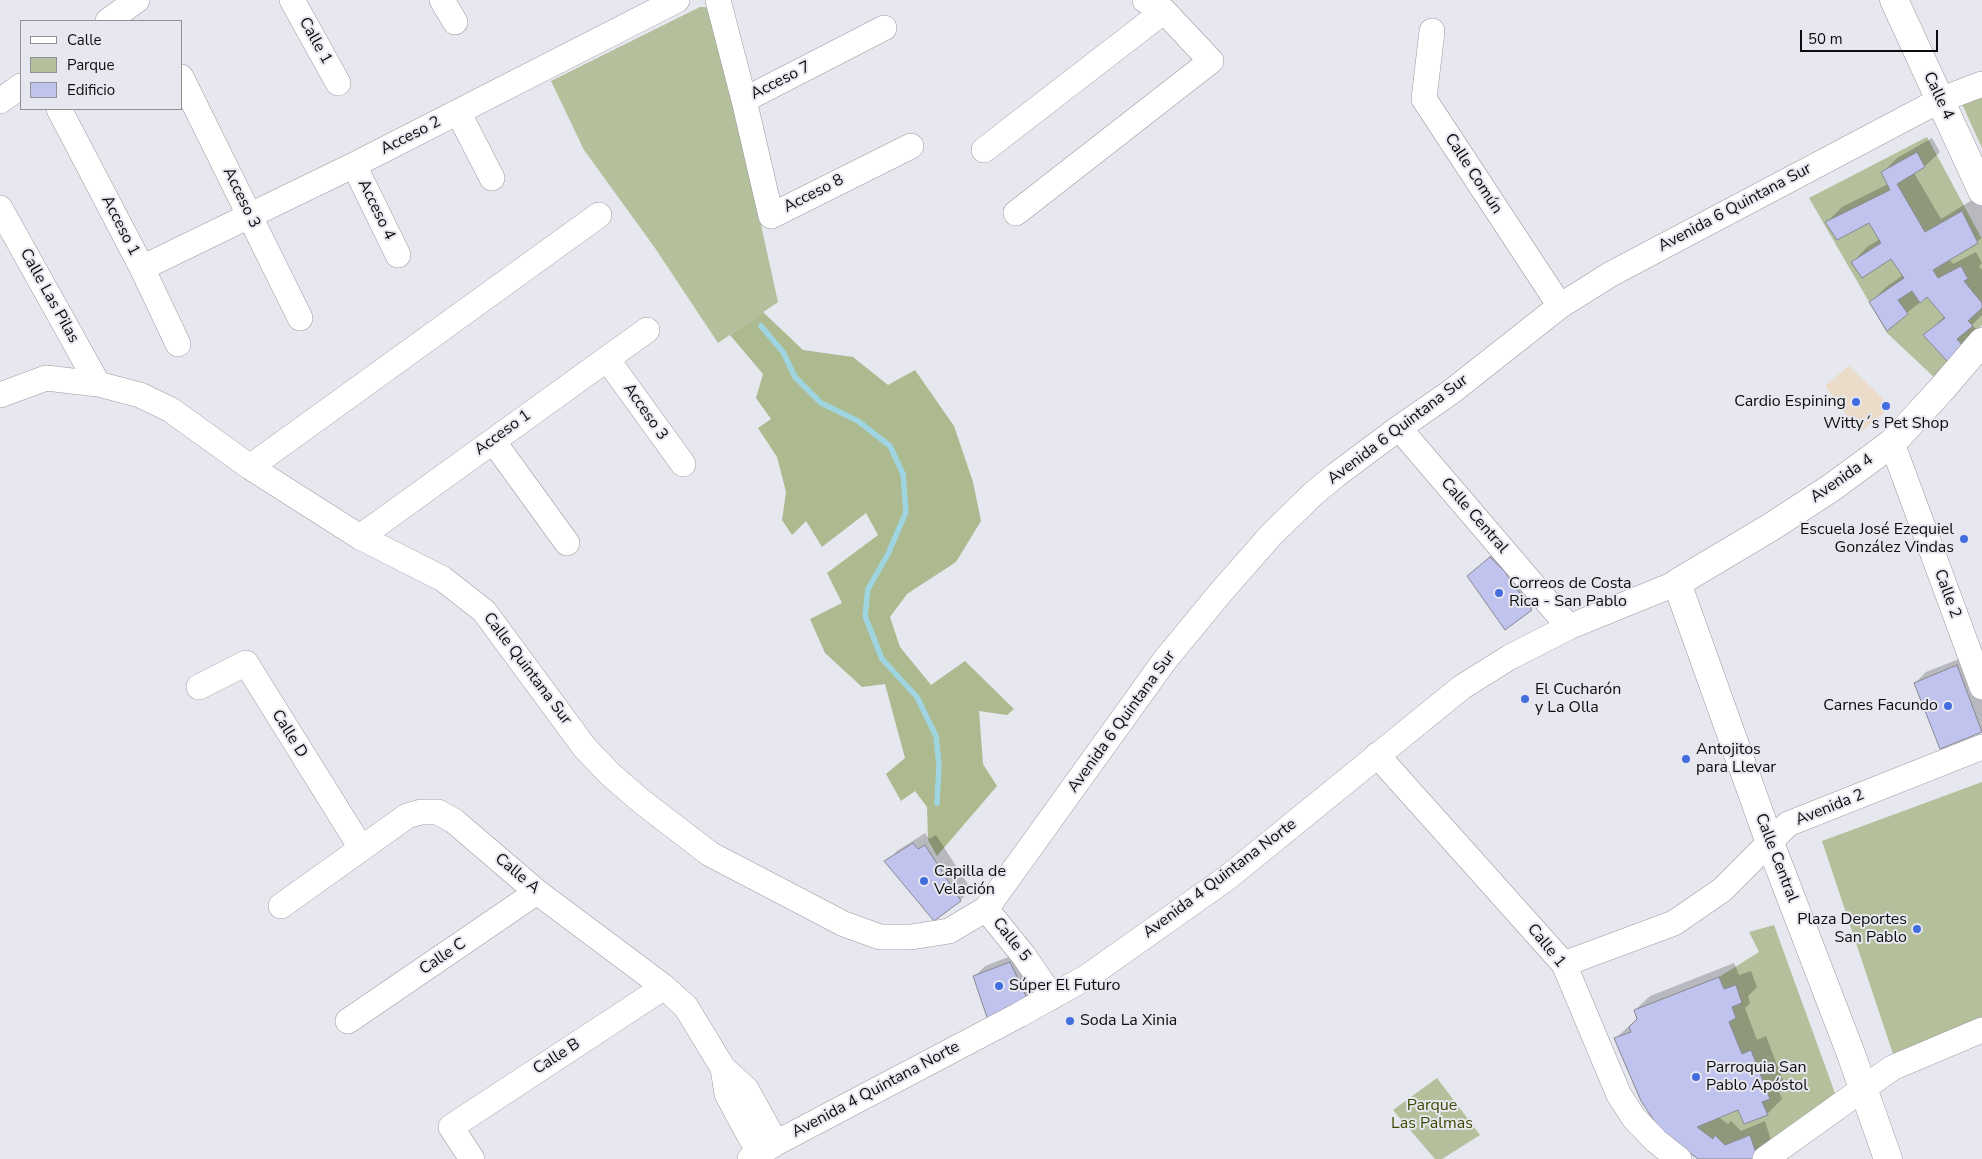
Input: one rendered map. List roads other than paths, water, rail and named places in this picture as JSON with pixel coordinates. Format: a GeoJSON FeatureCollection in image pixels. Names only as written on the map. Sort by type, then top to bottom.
{"type":"FeatureCollection","features":[{"type":"Feature","properties":{"kind":"main road","name":"Calle 4"},"geometry":{"type":"LineString","coordinates":[[1894,0],[1982,191]]}},
{"type":"Feature","properties":{"kind":"main road","name":"Avenida 4"},"geometry":{"type":"LineString","coordinates":[[1677,584],[1771,528],[1892,443],[1982,342]]}},
{"type":"Feature","properties":{"kind":"main road","name":"Calle Central"},"geometry":{"type":"LineString","coordinates":[[1677,584],[1770,843],[1888,1159]]}},
{"type":"Feature","properties":{"kind":"street"},"geometry":{"type":"LineString","coordinates":[[109,20],[137,0]]}},
{"type":"Feature","properties":{"kind":"street","name":"Calle 1"},"geometry":{"type":"LineString","coordinates":[[292,0],[338,83]]}},
{"type":"Feature","properties":{"kind":"street"},"geometry":{"type":"LineString","coordinates":[[442,0],[455,22]]}},
{"type":"Feature","properties":{"kind":"street","name":"Acceso 2"},"geometry":{"type":"LineString","coordinates":[[142,268],[354,165],[677,0]]}},
{"type":"Feature","properties":{"kind":"street","name":"Acceso 7"},"geometry":{"type":"LineString","coordinates":[[718,0],[744,100],[884,28]]}},
{"type":"Feature","properties":{"kind":"street"},"geometry":{"type":"LineString","coordinates":[[984,150],[1154,5],[1211,61],[1016,213]]}},
{"type":"Feature","properties":{"kind":"street","name":"Calle Común"},"geometry":{"type":"LineString","coordinates":[[1432,31],[1424,99],[1560,306]]}},
{"type":"Feature","properties":{"kind":"street","name":"Acceso 3"},"geometry":{"type":"LineString","coordinates":[[182,79],[300,318]]}},
{"type":"Feature","properties":{"kind":"street","name":"Avenida 6 Quintana Sur"},"geometry":{"type":"LineString","coordinates":[[986,909],[1165,660],[1271,535],[1313,494],[1398,428],[1451,392],[1560,306],[1611,274],[1940,100],[1982,84]]}},
{"type":"Feature","properties":{"kind":"street"},"geometry":{"type":"LineString","coordinates":[[0,101],[20,87]]}},
{"type":"Feature","properties":{"kind":"street","name":"Acceso 8"},"geometry":{"type":"LineString","coordinates":[[744,100],[771,216],[911,146]]}},
{"type":"Feature","properties":{"kind":"street","name":"Acceso 1"},"geometry":{"type":"LineString","coordinates":[[60,110],[142,268],[178,344]]}},
{"type":"Feature","properties":{"kind":"street"},"geometry":{"type":"LineString","coordinates":[[458,112],[492,178]]}},
{"type":"Feature","properties":{"kind":"street","name":"Acceso 4"},"geometry":{"type":"LineString","coordinates":[[354,165],[398,255]]}},
{"type":"Feature","properties":{"kind":"street","name":"Calle Las Pilas"},"geometry":{"type":"LineString","coordinates":[[0,208],[98,384]]}},
{"type":"Feature","properties":{"kind":"street"},"geometry":{"type":"LineString","coordinates":[[250,467],[599,215]]}},
{"type":"Feature","properties":{"kind":"street","name":"Acceso 1"},"geometry":{"type":"LineString","coordinates":[[360,537],[647,330]]}},
{"type":"Feature","properties":{"kind":"street","name":"Acceso 3"},"geometry":{"type":"LineString","coordinates":[[607,359],[683,464]]}},
{"type":"Feature","properties":{"kind":"street","name":"Calle Quintana Sur"},"geometry":{"type":"LineString","coordinates":[[0,395],[46,378],[98,384],[140,395],[171,410],[250,467],[360,537],[443,579],[484,610],[591,755],[641,801],[710,854],[844,924],[880,937],[911,938],[949,931],[986,909]]}},
{"type":"Feature","properties":{"kind":"street","name":"Calle Central"},"geometry":{"type":"LineString","coordinates":[[1398,428],[1569,627]]}},
{"type":"Feature","properties":{"kind":"street"},"geometry":{"type":"LineString","coordinates":[[493,440],[567,543]]}},
{"type":"Feature","properties":{"kind":"street","name":"Calle 2"},"geometry":{"type":"LineString","coordinates":[[1892,443],[1982,687]]}},
{"type":"Feature","properties":{"kind":"street","name":"Avenida 4 Quintana Norte"},"geometry":{"type":"LineString","coordinates":[[762,1152],[1087,977],[1227,878],[1462,687],[1510,657],[1569,627],[1677,584]]}},
{"type":"Feature","properties":{"kind":"street","name":"Calle D"},"geometry":{"type":"LineString","coordinates":[[200,688],[246,663],[361,848]]}},
{"type":"Feature","properties":{"kind":"street","name":"Avenida 2"},"geometry":{"type":"LineString","coordinates":[[1564,964],[1674,923],[1722,890],[1788,824],[1982,747]]}},
{"type":"Feature","properties":{"kind":"street","name":"Calle 1"},"geometry":{"type":"LineString","coordinates":[[1377,755],[1564,964],[1619,1095],[1634,1118],[1656,1141],[1679,1159]]}},
{"type":"Feature","properties":{"kind":"street","name":"Calle A"},"geometry":{"type":"LineString","coordinates":[[281,906],[407,816],[421,812],[438,812],[454,821],[537,892],[664,987],[686,1007],[724,1068],[746,1089],[762,1152]]}},
{"type":"Feature","properties":{"kind":"street","name":"Calle C"},"geometry":{"type":"LineString","coordinates":[[348,1021],[537,892]]}},
{"type":"Feature","properties":{"kind":"street","name":"Calle 5"},"geometry":{"type":"LineString","coordinates":[[986,909],[1024,956],[1052,997]]}},
{"type":"Feature","properties":{"kind":"street","name":"Calle B"},"geometry":{"type":"LineString","coordinates":[[472,1159],[451,1127],[664,987]]}},
{"type":"Feature","properties":{"kind":"street"},"geometry":{"type":"LineString","coordinates":[[1765,1159],[1892,1068],[1982,1030]]}},
{"type":"Feature","properties":{"kind":"waterway"},"geometry":{"type":"LineString","coordinates":[[761,326],[783,352],[795,377],[821,403],[858,421],[890,446],[903,474],[906,512],[888,554],[868,589],[865,616],[882,659],[917,697],[936,736],[939,765],[937,803]]}},
{"type":"Feature","properties":{"kind":"place","name":"Cardio Espining"},"geometry":{"type":"Point","coordinates":[1856,402]}},
{"type":"Feature","properties":{"kind":"place","name":"Witty´s Pet Shop"},"geometry":{"type":"Point","coordinates":[1886,406]}},
{"type":"Feature","properties":{"kind":"place","name":"Escuela José Ezequiel González Vindas"},"geometry":{"type":"Point","coordinates":[1964,539]}},
{"type":"Feature","properties":{"kind":"place","name":"Correos de Costa Rica - San Pablo"},"geometry":{"type":"Point","coordinates":[1499,593]}},
{"type":"Feature","properties":{"kind":"place","name":"El Cucharón y La Olla"},"geometry":{"type":"Point","coordinates":[1525,699]}},
{"type":"Feature","properties":{"kind":"place","name":"Carnes Facundo"},"geometry":{"type":"Point","coordinates":[1948,706]}},
{"type":"Feature","properties":{"kind":"place","name":"Antojitos para Llevar"},"geometry":{"type":"Point","coordinates":[1686,759]}},
{"type":"Feature","properties":{"kind":"place","name":"Capilla de Velación"},"geometry":{"type":"Point","coordinates":[924,881]}},
{"type":"Feature","properties":{"kind":"place","name":"Plaza Deportes San Pablo"},"geometry":{"type":"Point","coordinates":[1917,929]}},
{"type":"Feature","properties":{"kind":"place","name":"Súper El Futuro"},"geometry":{"type":"Point","coordinates":[999,986]}},
{"type":"Feature","properties":{"kind":"place","name":"Soda La Xinia"},"geometry":{"type":"Point","coordinates":[1070,1021]}},
{"type":"Feature","properties":{"kind":"place","name":"Parroquia San Pablo Apóstol"},"geometry":{"type":"Point","coordinates":[1696,1077]}},
{"type":"Feature","properties":{"kind":"park label","name":"Parque Las Palmas"},"geometry":{"type":"Point","coordinates":[1432,1115]}}]}
